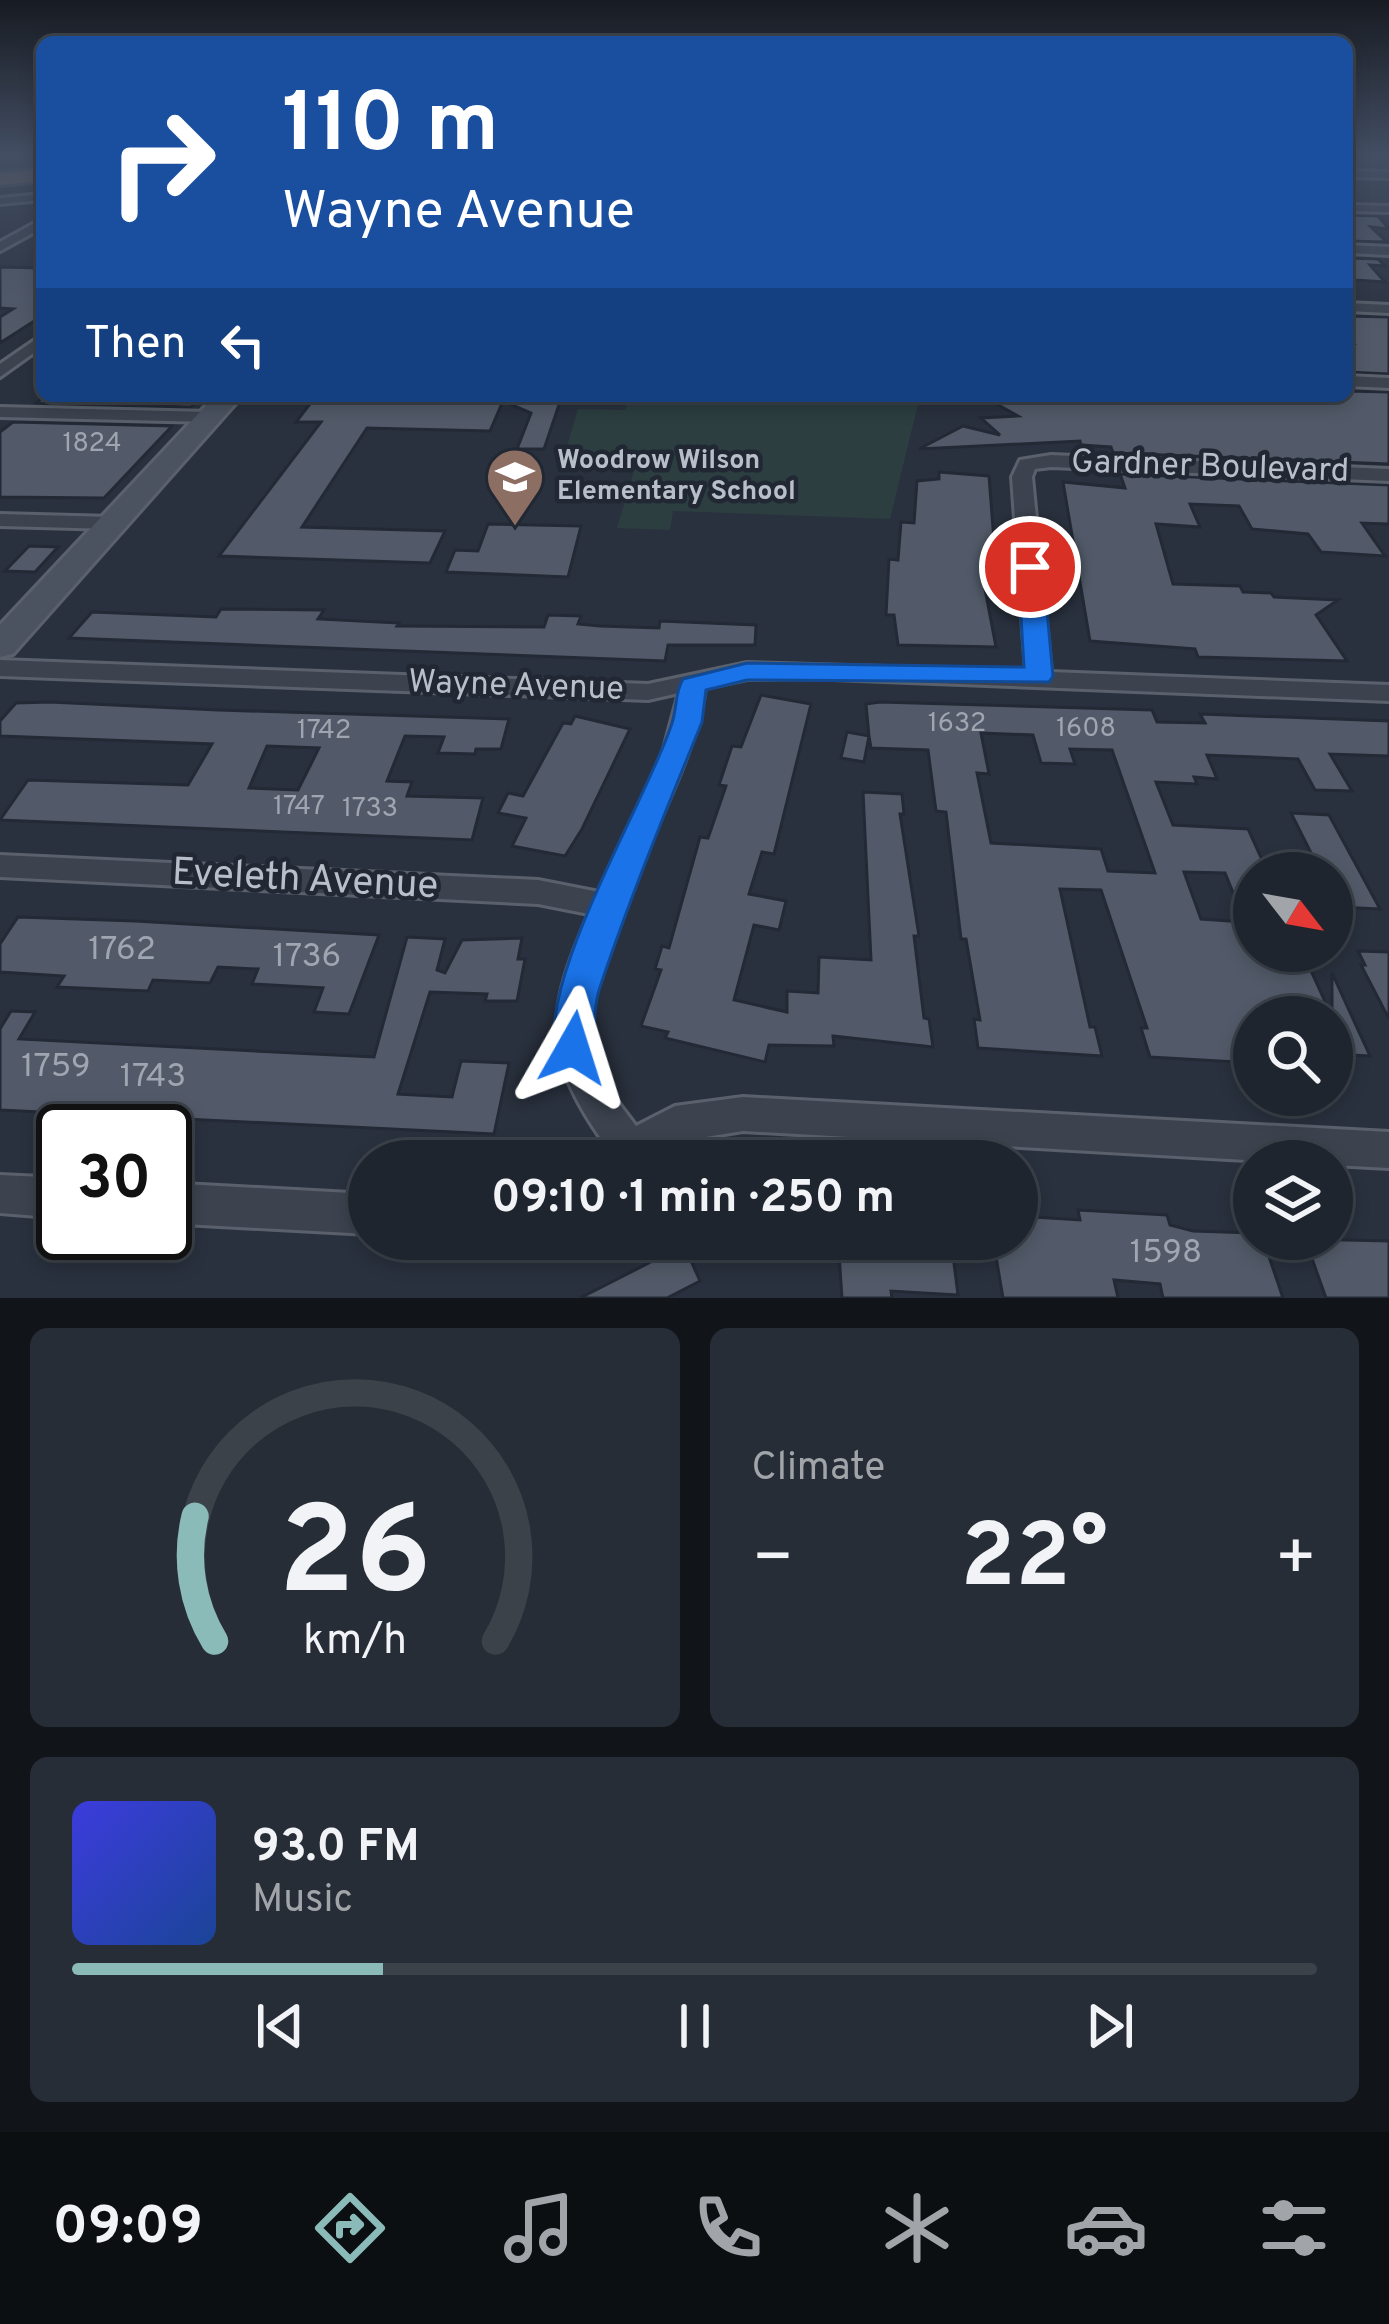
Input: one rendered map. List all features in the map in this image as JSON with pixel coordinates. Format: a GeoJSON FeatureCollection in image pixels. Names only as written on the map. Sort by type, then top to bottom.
{"type":"FeatureCollection","features":[{"type":"Feature","properties":{"kind":"street"},"geometry":{"type":"LineString","coordinates":[[0,247],[36,226]]}},
{"type":"Feature","properties":{"kind":"street"},"geometry":{"type":"LineString","coordinates":[[1353,249],[1389,251]]}},
{"type":"Feature","properties":{"kind":"street"},"geometry":{"type":"LineString","coordinates":[[1353,308],[1389,309]]}},
{"type":"Feature","properties":{"kind":"street"},"geometry":{"type":"LineString","coordinates":[[0,372],[36,345]]}},
{"type":"Feature","properties":{"kind":"street"},"geometry":{"type":"LineString","coordinates":[[1353,381],[1389,383]]}},
{"type":"Feature","properties":{"kind":"street"},"geometry":{"type":"LineString","coordinates":[[0,412],[219,407]]}},
{"type":"Feature","properties":{"kind":"street"},"geometry":{"type":"LineString","coordinates":[[0,646],[219,407]]}},
{"type":"Feature","properties":{"kind":"street","name":"Gardner Boulevard"},"geometry":{"type":"LineString","coordinates":[[1039,676],[1022,477],[1028,464],[1051,460],[1389,476]]}},
{"type":"Feature","properties":{"kind":"street"},"geometry":{"type":"LineString","coordinates":[[0,520],[113,523]]}},
{"type":"Feature","properties":{"kind":"street","name":"Wayne Avenue"},"geometry":{"type":"LineString","coordinates":[[0,668],[648,692],[763,671],[1039,676],[1389,693]]}},
{"type":"Feature","properties":{"kind":"street"},"geometry":{"type":"LineString","coordinates":[[612,1140],[573,1048],[575,1004],[609,906],[687,722],[693,685]]}},
{"type":"Feature","properties":{"kind":"street","name":"Eveleth Avenue"},"geometry":{"type":"LineString","coordinates":[[0,866],[538,892],[609,906]]}},
{"type":"Feature","properties":{"kind":"street"},"geometry":{"type":"LineString","coordinates":[[645,1140],[675,1124],[743,1114],[1389,1150]]}},
{"type":"Feature","properties":{"kind":"street"},"geometry":{"type":"LineString","coordinates":[[0,1194],[36,1196]]}},
{"type":"Feature","properties":{"kind":"street"},"geometry":{"type":"LineString","coordinates":[[192,1204],[348,1213]]}},
{"type":"Feature","properties":{"kind":"shaded area"},"geometry":{"type":"Polygon","coordinates":[[[627,402],[919,402],[890,519],[673,511],[670,530],[617,528],[634,471],[560,470],[578,409],[625,410],[627,402]]]}},
{"type":"Feature","properties":{"kind":"building"},"geometry":{"type":"Polygon","coordinates":[[[1353,217],[1378,217],[1389,229],[1371,227],[1387,242],[1353,241],[1353,217]]]}},
{"type":"Feature","properties":{"kind":"building"},"geometry":{"type":"Polygon","coordinates":[[[1353,258],[1378,259],[1385,266],[1370,265],[1385,282],[1355,280],[1353,258]]]}},
{"type":"Feature","properties":{"kind":"building"},"geometry":{"type":"Polygon","coordinates":[[[0,267],[36,268],[36,320],[0,343],[0,317],[13,309],[0,308],[0,267]]]}},
{"type":"Feature","properties":{"kind":"building"},"geometry":{"type":"Polygon","coordinates":[[[1353,316],[1389,317],[1389,374],[1353,372],[1353,316]]]}},
{"type":"Feature","properties":{"kind":"building"},"geometry":{"type":"Polygon","coordinates":[[[1353,391],[1389,392],[1389,464],[1113,453],[1111,447],[1081,445],[1080,441],[919,449],[963,426],[1000,435],[981,418],[1018,416],[993,402],[1353,402],[1353,391]]]}},
{"type":"Feature","properties":{"kind":"building"},"geometry":{"type":"Polygon","coordinates":[[[37,402],[196,402],[191,407],[37,402]]]}},
{"type":"Feature","properties":{"kind":"building"},"geometry":{"type":"Polygon","coordinates":[[[311,402],[503,402],[490,431],[367,428],[302,527],[445,531],[430,563],[219,556],[321,422],[296,422],[311,402]]]}},
{"type":"Feature","properties":{"kind":"building"},"geometry":{"type":"Polygon","coordinates":[[[505,402],[560,402],[544,449],[517,449],[531,413],[505,402]]]}},
{"type":"Feature","properties":{"kind":"building"},"geometry":{"type":"Polygon","coordinates":[[[13,422],[172,426],[104,498],[0,497],[0,432],[13,422]]]}},
{"type":"Feature","properties":{"kind":"building"},"geometry":{"type":"Polygon","coordinates":[[[939,472],[989,476],[997,580],[995,590],[985,589],[996,647],[898,645],[894,615],[886,615],[889,559],[898,560],[901,522],[914,523],[917,481],[939,479],[939,472]]]}},
{"type":"Feature","properties":{"kind":"building"},"geometry":{"type":"Polygon","coordinates":[[[1120,474],[1389,485],[1389,524],[1362,523],[1385,556],[1321,552],[1308,534],[1252,529],[1239,506],[1190,504],[1200,527],[1156,524],[1173,584],[1240,586],[1243,592],[1274,597],[1338,600],[1316,615],[1347,661],[1198,657],[1195,649],[1090,641],[1063,482],[1125,488],[1120,474]]]}},
{"type":"Feature","properties":{"kind":"building"},"geometry":{"type":"Polygon","coordinates":[[[488,524],[581,526],[568,577],[446,572],[455,550],[478,551],[488,524]]]}},
{"type":"Feature","properties":{"kind":"building"},"geometry":{"type":"Polygon","coordinates":[[[29,546],[58,547],[35,572],[5,571],[29,546]]]}},
{"type":"Feature","properties":{"kind":"building"},"geometry":{"type":"Polygon","coordinates":[[[221,609],[324,610],[318,619],[399,623],[397,626],[544,627],[548,615],[581,616],[578,624],[600,626],[659,628],[660,621],[756,625],[755,645],[668,645],[665,661],[69,638],[92,612],[216,617],[221,609]]]}},
{"type":"Feature","properties":{"kind":"building"},"geometry":{"type":"Polygon","coordinates":[[[761,695],[811,704],[774,854],[762,852],[749,894],[786,901],[779,930],[754,925],[734,1000],[787,1012],[787,991],[818,993],[819,957],[871,960],[863,792],[902,794],[904,814],[900,814],[919,936],[914,936],[924,1018],[929,1019],[933,1047],[833,1036],[834,1046],[769,1045],[765,1062],[665,1038],[668,1032],[641,1026],[661,970],[655,969],[662,946],[669,948],[700,837],[708,838],[726,786],[719,785],[732,746],[741,747],[761,695]]]}},
{"type":"Feature","properties":{"kind":"building"},"geometry":{"type":"Polygon","coordinates":[[[16,703],[509,719],[501,749],[476,749],[475,754],[438,753],[444,737],[405,736],[387,781],[412,782],[407,796],[483,798],[472,840],[0,820],[28,780],[188,785],[212,744],[0,736],[0,721],[16,703]],[[267,746],[249,788],[298,790],[319,748],[267,746]]]}},
{"type":"Feature","properties":{"kind":"building"},"geometry":{"type":"Polygon","coordinates":[[[866,704],[1152,710],[1157,722],[1205,723],[1200,714],[1389,721],[1389,756],[1330,754],[1352,791],[1315,790],[1298,759],[1256,757],[1207,755],[1217,779],[1194,777],[1197,784],[1156,782],[1173,825],[1248,829],[1258,852],[1233,852],[1233,893],[1225,873],[1184,872],[1201,919],[1233,921],[1233,972],[1312,972],[1322,996],[1233,996],[1233,1062],[1150,1057],[1141,1028],[1147,1028],[1101,890],[1060,889],[1090,1027],[1095,1027],[1102,1056],[978,1048],[974,1019],[980,1020],[966,939],[961,939],[946,812],[936,811],[928,750],[871,748],[866,704]],[[981,733],[989,774],[977,773],[991,843],[1101,849],[1108,871],[1155,873],[1112,750],[1070,749],[1075,764],[1041,763],[1033,735],[981,733]]]}},
{"type":"Feature","properties":{"kind":"building"},"geometry":{"type":"Polygon","coordinates":[[[575,716],[630,729],[565,856],[512,846],[526,818],[498,813],[508,793],[523,796],[563,723],[571,724],[575,716]]]}},
{"type":"Feature","properties":{"kind":"building"},"geometry":{"type":"Polygon","coordinates":[[[847,732],[869,736],[864,762],[841,758],[847,732]]]}},
{"type":"Feature","properties":{"kind":"building"},"geometry":{"type":"Polygon","coordinates":[[[1291,813],[1329,815],[1349,852],[1310,852],[1291,813]]]}},
{"type":"Feature","properties":{"kind":"building"},"geometry":{"type":"Polygon","coordinates":[[[1353,859],[1380,909],[1353,908],[1353,859]]]}},
{"type":"Feature","properties":{"kind":"building"},"geometry":{"type":"Polygon","coordinates":[[[18,917],[379,935],[349,1014],[314,1012],[323,988],[252,984],[258,969],[218,967],[210,983],[153,980],[148,991],[57,987],[64,976],[0,972],[0,944],[18,917]]]}},
{"type":"Feature","properties":{"kind":"building"},"geometry":{"type":"Polygon","coordinates":[[[407,937],[445,939],[437,970],[445,973],[462,940],[522,938],[518,959],[525,959],[517,1001],[485,1001],[487,994],[430,992],[398,1094],[452,1097],[461,1061],[509,1063],[494,1134],[192,1119],[192,1104],[36,1104],[36,1112],[0,1110],[0,1029],[11,1011],[35,1012],[19,1039],[374,1057],[407,937]]]}},
{"type":"Feature","properties":{"kind":"building"},"geometry":{"type":"Polygon","coordinates":[[[1358,951],[1389,952],[1389,1019],[1361,965],[1365,965],[1358,951]]]}},
{"type":"Feature","properties":{"kind":"building"},"geometry":{"type":"Polygon","coordinates":[[[1332,973],[1343,996],[1332,996],[1332,973]]]}},
{"type":"Feature","properties":{"kind":"building"},"geometry":{"type":"Polygon","coordinates":[[[1353,1019],[1370,1056],[1353,1055],[1353,1019]]]}},
{"type":"Feature","properties":{"kind":"building"},"geometry":{"type":"Polygon","coordinates":[[[1078,1210],[1167,1215],[1170,1225],[1233,1232],[1233,1260],[1270,1260],[1283,1298],[1163,1298],[1160,1284],[1114,1280],[1118,1298],[1003,1298],[997,1260],[1038,1260],[1038,1217],[1080,1220],[1078,1210]]]}},
{"type":"Feature","properties":{"kind":"building"},"geometry":{"type":"Polygon","coordinates":[[[1353,1240],[1389,1241],[1389,1298],[1326,1298],[1312,1260],[1353,1260],[1353,1240]]]}},
{"type":"Feature","properties":{"kind":"building"},"geometry":{"type":"Polygon","coordinates":[[[655,1260],[691,1260],[700,1281],[667,1298],[580,1298],[655,1260]]]}},
{"type":"Feature","properties":{"kind":"building"},"geometry":{"type":"Polygon","coordinates":[[[839,1260],[954,1260],[958,1295],[891,1291],[892,1298],[842,1298],[839,1260]]]}},
{"type":"Feature","properties":{"kind":"place","name":"Woodrow Wilson Elementary School"},"geometry":{"type":"Point","coordinates":[515,528]}},
{"type":"Feature","properties":{"kind":"route"},"geometry":{"type":"LineString","coordinates":[[573,1048],[575,1004],[609,906],[687,722],[693,685],[747,671],[1039,676],[1030,567]]}}]}
